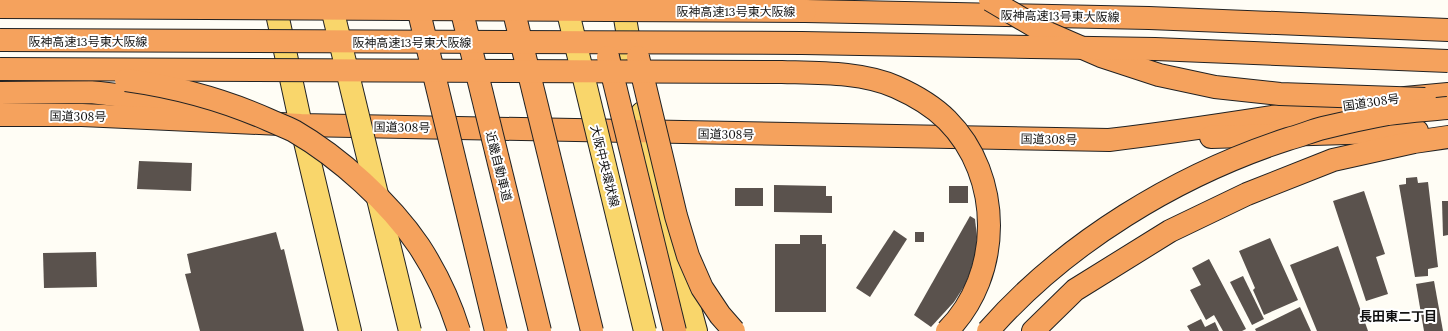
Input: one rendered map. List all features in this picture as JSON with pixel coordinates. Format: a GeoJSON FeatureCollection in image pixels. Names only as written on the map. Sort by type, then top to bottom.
{"type":"FeatureCollection","features":[{"type":"Feature","properties":{"kind":"highway"},"geometry":{"type":"LineString","coordinates":[[416,0],[496,331]]}},
{"type":"Feature","properties":{"kind":"highway","name":"近畿自動車道"},"geometry":{"type":"LineString","coordinates":[[459,0],[540,331]]}},
{"type":"Feature","properties":{"kind":"highway"},"geometry":{"type":"LineString","coordinates":[[511,0],[592,331]]}},
{"type":"Feature","properties":{"kind":"highway"},"geometry":{"type":"LineString","coordinates":[[594,0],[675,331]]}},
{"type":"Feature","properties":{"kind":"highway"},"geometry":{"type":"LineString","coordinates":[[623,0],[676,216],[688,256],[702,288],[720,315],[734,331]]}},
{"type":"Feature","properties":{"kind":"highway"},"geometry":{"type":"LineString","coordinates":[[990,0],[1040,30],[1101,56],[1159,75],[1215,87],[1280,94],[1448,99]]}},
{"type":"Feature","properties":{"kind":"highway","name":"阪神高速13号東大阪線"},"geometry":{"type":"LineString","coordinates":[[0,7],[813,12],[1149,18],[1448,30]]}},
{"type":"Feature","properties":{"kind":"highway","name":"阪神高速13号東大阪線"},"geometry":{"type":"LineString","coordinates":[[0,40],[802,43],[1155,49],[1448,61]]}},
{"type":"Feature","properties":{"kind":"highway"},"geometry":{"type":"LineString","coordinates":[[0,69],[89,75],[148,83],[202,95],[242,108],[294,131],[328,154],[361,181],[391,212],[418,246],[440,284],[459,331]]}},
{"type":"Feature","properties":{"kind":"highway"},"geometry":{"type":"LineString","coordinates":[[0,69],[782,72],[864,77],[895,86],[921,100],[946,120],[964,141],[976,162],[985,188],[989,216],[988,246],[982,274],[971,298],[955,323],[947,331]]}},
{"type":"Feature","properties":{"kind":"highway"},"geometry":{"type":"LineString","coordinates":[[0,93],[91,92],[183,103],[301,125]]}},
{"type":"Feature","properties":{"kind":"highway","name":"国道308号"},"geometry":{"type":"LineString","coordinates":[[0,115],[82,115],[301,125],[645,133],[1109,140],[1179,132],[1250,119],[1392,99],[1448,94]]}},
{"type":"Feature","properties":{"kind":"highway"},"geometry":{"type":"LineString","coordinates":[[988,331],[1039,280],[1085,243],[1136,209],[1195,176],[1258,149],[1321,128],[1388,114],[1448,108]]}},
{"type":"Feature","properties":{"kind":"highway"},"geometry":{"type":"LineString","coordinates":[[1109,140],[1448,130]]}},
{"type":"Feature","properties":{"kind":"highway"},"geometry":{"type":"LineString","coordinates":[[1033,331],[1075,290],[1170,230],[1247,194],[1333,160],[1414,142],[1448,137]]}},
{"type":"Feature","properties":{"kind":"main road"},"geometry":{"type":"LineString","coordinates":[[274,0],[301,125],[350,331]]}},
{"type":"Feature","properties":{"kind":"main road"},"geometry":{"type":"LineString","coordinates":[[330,0],[410,331]]}},
{"type":"Feature","properties":{"kind":"main road","name":"大阪中央環状線"},"geometry":{"type":"LineString","coordinates":[[565,0],[645,331]]}},
{"type":"Feature","properties":{"kind":"main road"},"geometry":{"type":"LineString","coordinates":[[623,0],[653,172],[696,331]]}},
{"type":"Feature","properties":{"kind":"building"},"geometry":{"type":"Polygon","coordinates":[[[139,161],[192,163],[191,191],[137,189],[139,161]]]}},
{"type":"Feature","properties":{"kind":"building"},"geometry":{"type":"Polygon","coordinates":[[[1417,177],[1418,183],[1428,182],[1438,267],[1428,269],[1428,276],[1415,277],[1399,185],[1406,184],[1406,178],[1417,177]]]}},
{"type":"Feature","properties":{"kind":"building"},"geometry":{"type":"Polygon","coordinates":[[[774,185],[826,186],[826,196],[832,196],[832,213],[774,212],[774,185]]]}},
{"type":"Feature","properties":{"kind":"building"},"geometry":{"type":"Polygon","coordinates":[[[949,186],[968,186],[968,203],[949,203],[949,186]]]}},
{"type":"Feature","properties":{"kind":"building"},"geometry":{"type":"Polygon","coordinates":[[[735,188],[763,188],[763,206],[735,206],[735,188]]]}},
{"type":"Feature","properties":{"kind":"building"},"geometry":{"type":"Polygon","coordinates":[[[1364,191],[1385,254],[1376,257],[1388,294],[1366,301],[1333,201],[1364,191]]]}},
{"type":"Feature","properties":{"kind":"building"},"geometry":{"type":"Polygon","coordinates":[[[1442,201],[1448,201],[1448,235],[1443,236],[1442,201]]]}},
{"type":"Feature","properties":{"kind":"building"},"geometry":{"type":"Polygon","coordinates":[[[970,216],[975,219],[977,237],[975,255],[970,272],[965,285],[954,302],[931,327],[914,315],[970,216]]]}},
{"type":"Feature","properties":{"kind":"building"},"geometry":{"type":"Polygon","coordinates":[[[894,230],[907,239],[870,297],[856,288],[894,230]]]}},
{"type":"Feature","properties":{"kind":"building"},"geometry":{"type":"Polygon","coordinates":[[[276,232],[281,250],[284,249],[304,331],[200,331],[185,274],[191,273],[187,254],[276,232]]]}},
{"type":"Feature","properties":{"kind":"building"},"geometry":{"type":"Polygon","coordinates":[[[915,232],[924,232],[924,242],[915,242],[915,232]]]}},
{"type":"Feature","properties":{"kind":"building"},"geometry":{"type":"Polygon","coordinates":[[[800,235],[822,235],[822,244],[826,244],[826,312],[775,312],[775,244],[800,244],[800,235]]]}},
{"type":"Feature","properties":{"kind":"building"},"geometry":{"type":"Polygon","coordinates":[[[1270,238],[1298,300],[1264,315],[1253,290],[1255,288],[1239,251],[1270,238]]]}},
{"type":"Feature","properties":{"kind":"building"},"geometry":{"type":"Polygon","coordinates":[[[1338,246],[1368,331],[1317,331],[1290,265],[1338,246]]]}},
{"type":"Feature","properties":{"kind":"building"},"geometry":{"type":"Polygon","coordinates":[[[96,252],[97,287],[44,288],[43,253],[96,252]]]}},
{"type":"Feature","properties":{"kind":"building"},"geometry":{"type":"Polygon","coordinates":[[[1209,259],[1246,329],[1242,331],[1223,331],[1214,315],[1206,320],[1190,290],[1201,285],[1192,268],[1209,259]]]}},
{"type":"Feature","properties":{"kind":"building"},"geometry":{"type":"Polygon","coordinates":[[[1243,276],[1264,319],[1252,325],[1230,282],[1243,276]]]}},
{"type":"Feature","properties":{"kind":"building"},"geometry":{"type":"Polygon","coordinates":[[[1434,281],[1443,331],[1424,331],[1416,284],[1434,281]]]}},
{"type":"Feature","properties":{"kind":"building"},"geometry":{"type":"Polygon","coordinates":[[[1300,307],[1311,331],[1256,331],[1255,329],[1300,307]]]}},
{"type":"Feature","properties":{"kind":"building"},"geometry":{"type":"Polygon","coordinates":[[[1201,319],[1205,327],[1215,322],[1219,331],[1190,331],[1187,326],[1201,319]]]}},
{"type":"Feature","properties":{"kind":"district","name":"長田東二丁目"},"geometry":{"type":"Point","coordinates":[1398,316]}}]}
